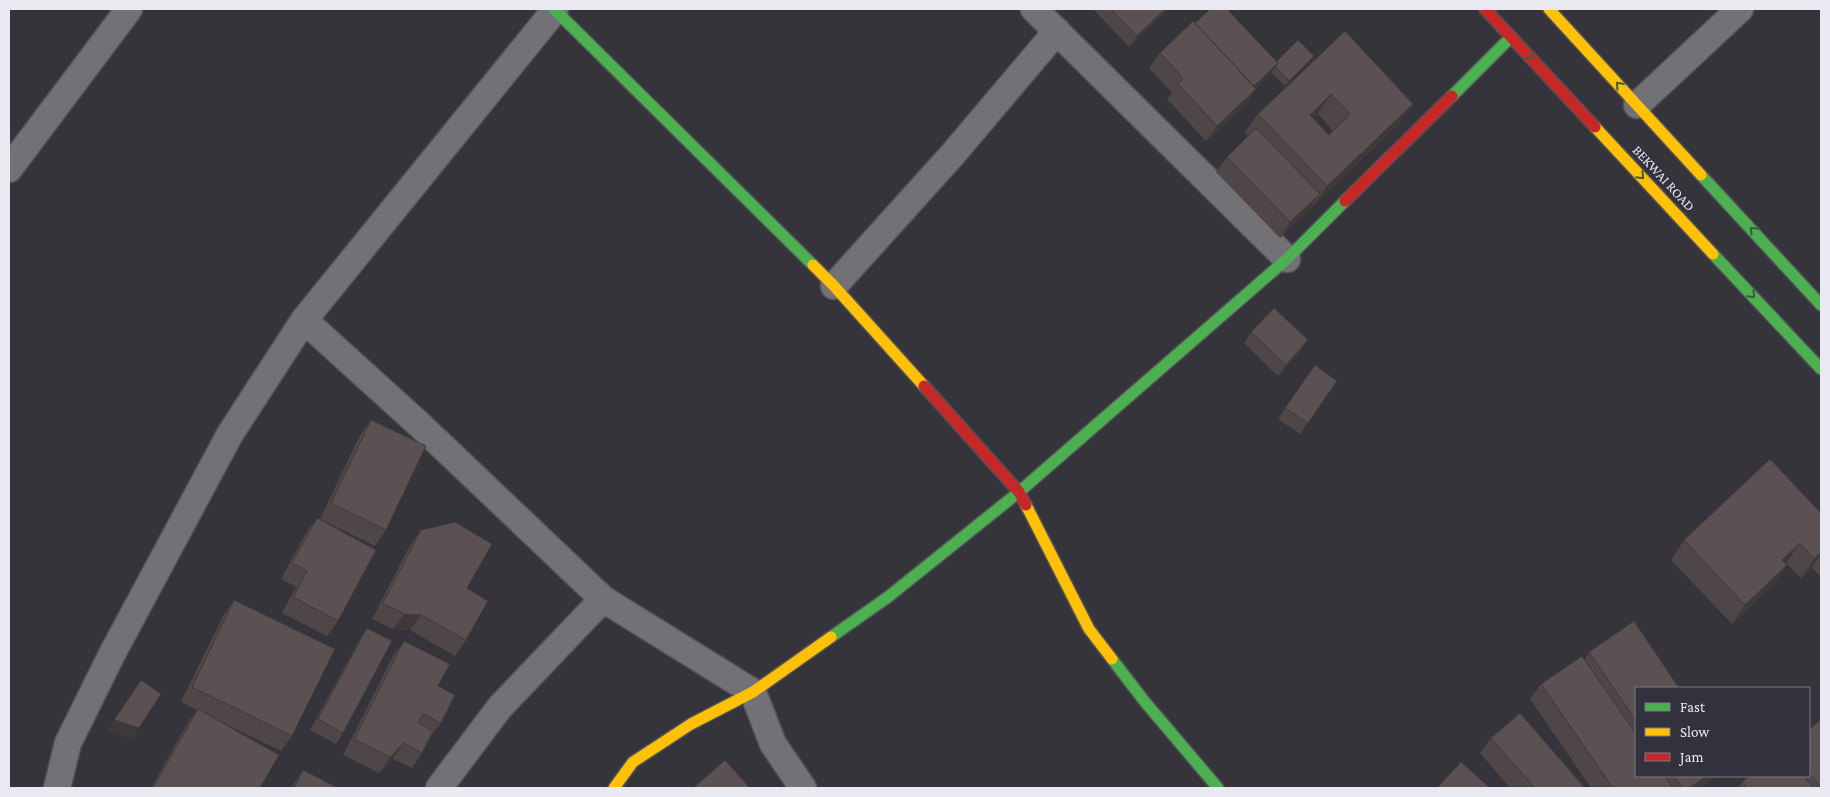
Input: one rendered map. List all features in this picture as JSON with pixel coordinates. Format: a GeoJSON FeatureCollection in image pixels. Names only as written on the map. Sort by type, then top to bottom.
{"type":"FeatureCollection","features":[{"type":"Feature","properties":{"kind":"main road","name":"BEKWAI ROAD"},"geometry":{"type":"LineString","coordinates":[[1485,9],[1821,369]]}},
{"type":"Feature","properties":{"kind":"main road"},"geometry":{"type":"LineString","coordinates":[[1549,9],[1821,305]]}},
{"type":"Feature","properties":{"kind":"main road"},"geometry":{"type":"LineString","coordinates":[[554,10],[834,286],[1019,492],[1089,629],[1145,702],[1218,788]]}},
{"type":"Feature","properties":{"kind":"main road"},"geometry":{"type":"LineString","coordinates":[[614,788],[633,762],[691,724],[754,692],[888,597],[1019,492],[1287,259],[1510,37]]}},
{"type":"Feature","properties":{"kind":"street"},"geometry":{"type":"LineString","coordinates":[[9,169],[129,9]]}},
{"type":"Feature","properties":{"kind":"street"},"geometry":{"type":"LineString","coordinates":[[1034,9],[1287,259]]}},
{"type":"Feature","properties":{"kind":"street"},"geometry":{"type":"LineString","coordinates":[[1637,105],[1740,9]]}},
{"type":"Feature","properties":{"kind":"street"},"geometry":{"type":"LineString","coordinates":[[57,788],[68,743],[112,654],[230,434],[304,320],[554,10]]}},
{"type":"Feature","properties":{"kind":"street"},"geometry":{"type":"LineString","coordinates":[[834,286],[953,154],[1057,31]]}},
{"type":"Feature","properties":{"kind":"street"},"geometry":{"type":"LineString","coordinates":[[304,320],[422,427],[603,599],[754,692],[773,744],[803,788]]}},
{"type":"Feature","properties":{"kind":"street"},"geometry":{"type":"LineString","coordinates":[[440,788],[500,707],[603,599]]}},
{"type":"Feature","properties":{"kind":"building"},"geometry":{"type":"Polygon","coordinates":[[[1111,9],[1165,9],[1137,36],[1111,9]]]}},
{"type":"Feature","properties":{"kind":"building"},"geometry":{"type":"Polygon","coordinates":[[[1210,9],[1227,9],[1278,63],[1254,86],[1195,23],[1210,9]]]}},
{"type":"Feature","properties":{"kind":"building"},"geometry":{"type":"Polygon","coordinates":[[[1193,21],[1256,89],[1217,126],[1178,84],[1183,78],[1160,53],[1193,21]]]}},
{"type":"Feature","properties":{"kind":"building"},"geometry":{"type":"Polygon","coordinates":[[[1345,31],[1413,104],[1327,186],[1258,114],[1345,31]],[[1331,94],[1310,115],[1329,135],[1350,114],[1331,94]]]}},
{"type":"Feature","properties":{"kind":"building"},"geometry":{"type":"Polygon","coordinates":[[[1298,40],[1314,56],[1289,81],[1276,67],[1277,61],[1298,40]]]}},
{"type":"Feature","properties":{"kind":"building"},"geometry":{"type":"Polygon","coordinates":[[[1256,128],[1320,194],[1290,222],[1227,157],[1256,128]]]}},
{"type":"Feature","properties":{"kind":"building"},"geometry":{"type":"Polygon","coordinates":[[[1274,308],[1308,340],[1286,365],[1251,332],[1274,308]]]}},
{"type":"Feature","properties":{"kind":"building"},"geometry":{"type":"Polygon","coordinates":[[[1315,365],[1337,381],[1308,423],[1285,408],[1315,365]]]}},
{"type":"Feature","properties":{"kind":"building"},"geometry":{"type":"Polygon","coordinates":[[[371,420],[426,446],[386,530],[331,503],[371,420]]]}},
{"type":"Feature","properties":{"kind":"building"},"geometry":{"type":"Polygon","coordinates":[[[1770,459],[1821,513],[1821,552],[1814,559],[1800,543],[1782,560],[1787,565],[1745,605],[1684,540],[1770,459]]]}},
{"type":"Feature","properties":{"kind":"building"},"geometry":{"type":"Polygon","coordinates":[[[317,518],[376,550],[338,621],[293,597],[307,571],[292,563],[317,518]]]}},
{"type":"Feature","properties":{"kind":"building"},"geometry":{"type":"Polygon","coordinates":[[[455,522],[492,544],[467,588],[488,601],[466,640],[421,615],[404,614],[383,603],[421,530],[455,522]]]}},
{"type":"Feature","properties":{"kind":"building"},"geometry":{"type":"Polygon","coordinates":[[[234,600],[335,649],[292,736],[192,687],[234,600]]]}},
{"type":"Feature","properties":{"kind":"building"},"geometry":{"type":"Polygon","coordinates":[[[1634,621],[1678,687],[1635,687],[1635,720],[1589,652],[1634,621]]]}},
{"type":"Feature","properties":{"kind":"building"},"geometry":{"type":"Polygon","coordinates":[[[367,628],[392,641],[343,733],[318,719],[367,628]]]}},
{"type":"Feature","properties":{"kind":"building"},"geometry":{"type":"Polygon","coordinates":[[[404,641],[450,664],[438,686],[455,695],[441,723],[423,714],[418,723],[433,731],[422,753],[404,743],[390,757],[354,739],[404,641]]]}},
{"type":"Feature","properties":{"kind":"building"},"geometry":{"type":"Polygon","coordinates":[[[1582,656],[1635,733],[1635,777],[1666,777],[1673,788],[1613,788],[1541,684],[1582,656]]]}},
{"type":"Feature","properties":{"kind":"building"},"geometry":{"type":"Polygon","coordinates":[[[141,680],[161,694],[139,728],[114,720],[141,680]]]}},
{"type":"Feature","properties":{"kind":"building"},"geometry":{"type":"Polygon","coordinates":[[[198,709],[279,755],[260,788],[153,788],[198,709]]]}},
{"type":"Feature","properties":{"kind":"building"},"geometry":{"type":"Polygon","coordinates":[[[1520,713],[1585,788],[1535,788],[1491,738],[1520,713]]]}},
{"type":"Feature","properties":{"kind":"building"},"geometry":{"type":"Polygon","coordinates":[[[1821,719],[1821,787],[1810,774],[1810,729],[1821,719]]]}},
{"type":"Feature","properties":{"kind":"building"},"geometry":{"type":"Polygon","coordinates":[[[725,760],[750,788],[693,788],[725,760]]]}},
{"type":"Feature","properties":{"kind":"building"},"geometry":{"type":"Polygon","coordinates":[[[1461,762],[1490,788],[1437,788],[1461,762]]]}},
{"type":"Feature","properties":{"kind":"building"},"geometry":{"type":"Polygon","coordinates":[[[303,770],[338,788],[294,788],[303,770]]]}},
{"type":"Feature","properties":{"kind":"building"},"geometry":{"type":"Polygon","coordinates":[[[1675,777],[1706,777],[1689,788],[1682,788],[1675,777]]]}},
{"type":"Feature","properties":{"kind":"building"},"geometry":{"type":"Polygon","coordinates":[[[1748,777],[1804,777],[1814,788],[1747,788],[1742,782],[1748,777]]]}},
{"type":"Feature","properties":{"kind":"traffic: fast"},"geometry":{"type":"LineString","coordinates":[[554,9],[813,265]]}},
{"type":"Feature","properties":{"kind":"traffic: fast"},"geometry":{"type":"LineString","coordinates":[[1452,96],[1511,37]]}},
{"type":"Feature","properties":{"kind":"traffic: fast"},"geometry":{"type":"LineString","coordinates":[[1701,175],[1821,305]]}},
{"type":"Feature","properties":{"kind":"traffic: fast"},"geometry":{"type":"LineString","coordinates":[[831,637],[888,597],[1019,492],[1287,259],[1345,201]]}},
{"type":"Feature","properties":{"kind":"traffic: fast"},"geometry":{"type":"LineString","coordinates":[[1713,254],[1821,369]]}},
{"type":"Feature","properties":{"kind":"traffic: fast"},"geometry":{"type":"LineString","coordinates":[[1112,659],[1145,702],[1218,788]]}},
{"type":"Feature","properties":{"kind":"traffic: slow"},"geometry":{"type":"LineString","coordinates":[[1549,9],[1701,175]]}},
{"type":"Feature","properties":{"kind":"traffic: slow"},"geometry":{"type":"LineString","coordinates":[[1595,127],[1713,254]]}},
{"type":"Feature","properties":{"kind":"traffic: slow"},"geometry":{"type":"LineString","coordinates":[[813,265],[924,386]]}},
{"type":"Feature","properties":{"kind":"traffic: slow"},"geometry":{"type":"LineString","coordinates":[[1026,505],[1089,629],[1112,659]]}},
{"type":"Feature","properties":{"kind":"traffic: slow"},"geometry":{"type":"LineString","coordinates":[[614,788],[633,762],[691,724],[753,692],[831,637]]}},
{"type":"Feature","properties":{"kind":"traffic: jam"},"geometry":{"type":"LineString","coordinates":[[1485,9],[1595,127]]}},
{"type":"Feature","properties":{"kind":"traffic: jam"},"geometry":{"type":"LineString","coordinates":[[1345,201],[1452,96]]}},
{"type":"Feature","properties":{"kind":"traffic: jam"},"geometry":{"type":"LineString","coordinates":[[924,386],[1019,492],[1026,505]]}}]}
